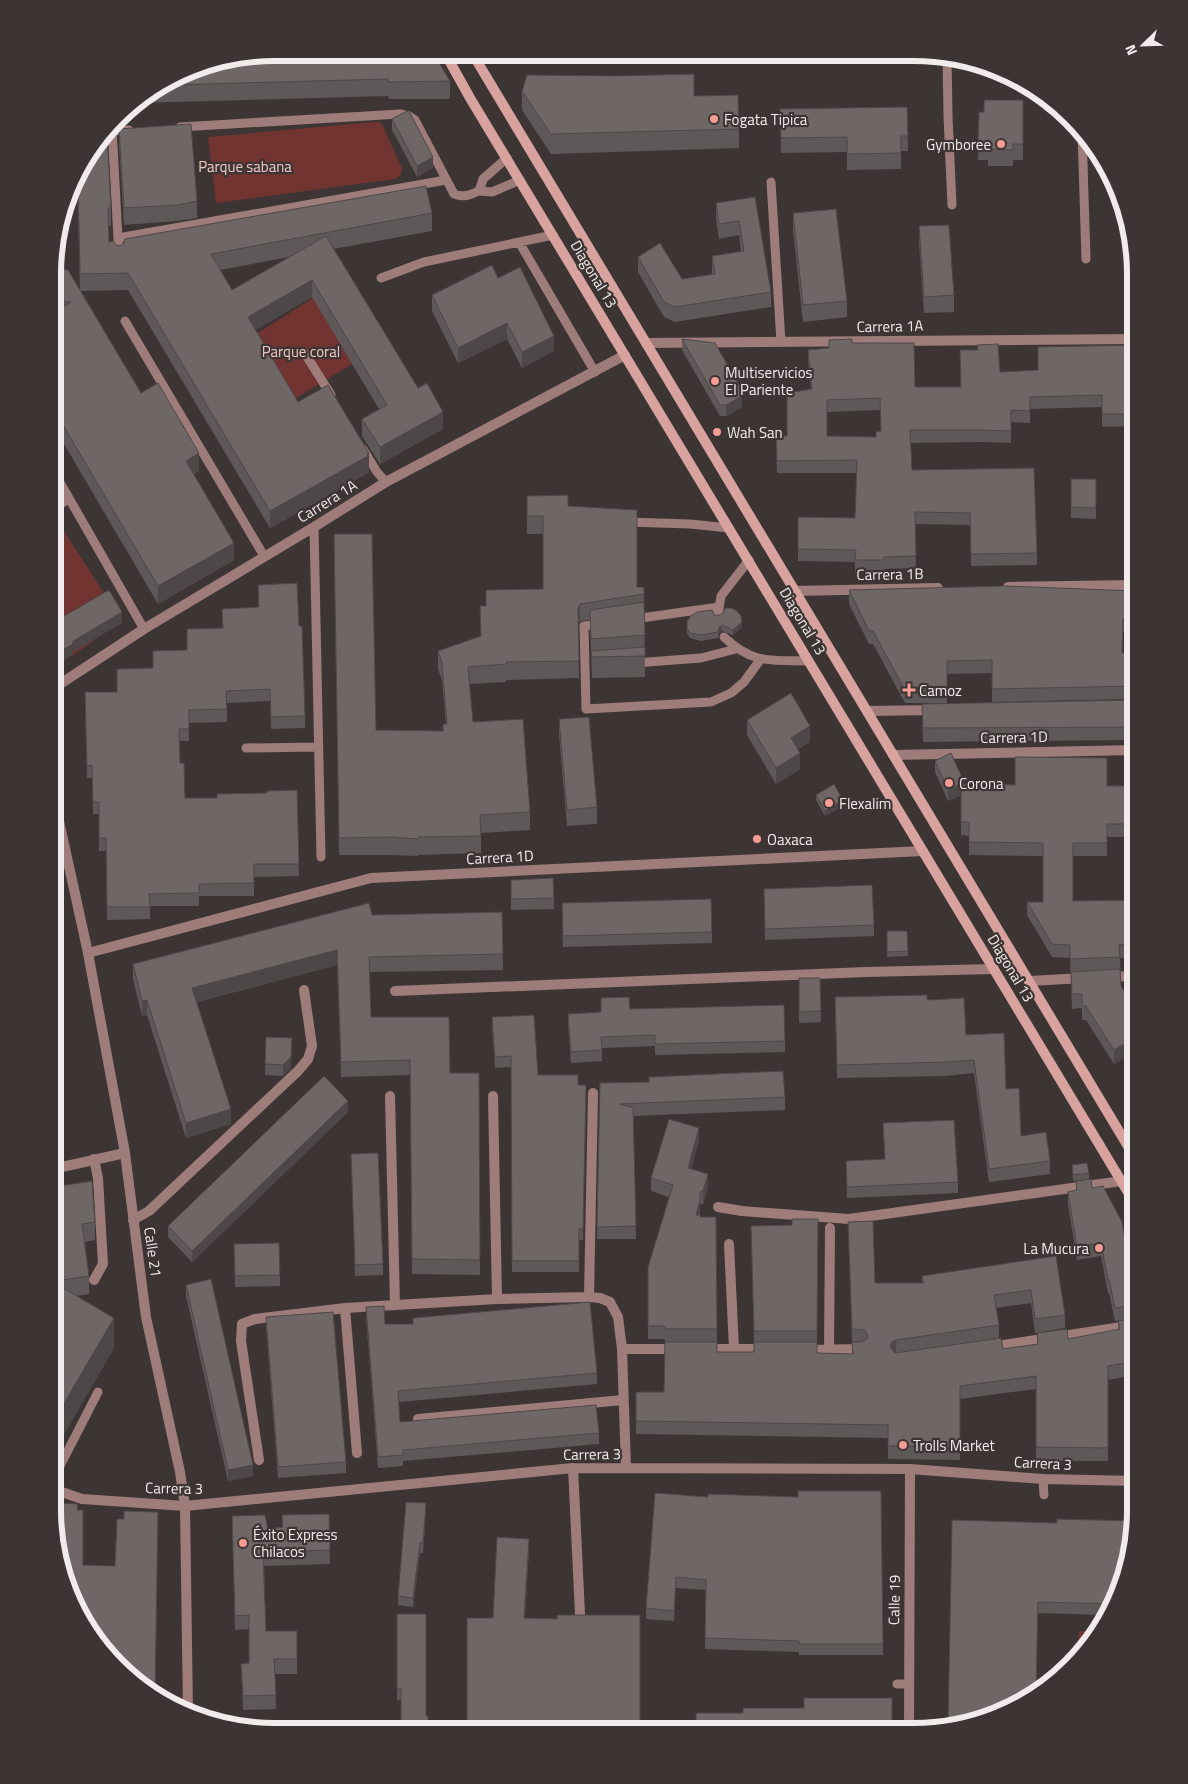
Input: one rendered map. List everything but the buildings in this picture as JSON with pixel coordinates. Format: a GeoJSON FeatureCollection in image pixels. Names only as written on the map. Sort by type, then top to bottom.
{"type":"FeatureCollection","features":[{"type":"Feature","properties":{"kind":"main road","name":"Diagonal 13"},"geometry":{"type":"LineString","coordinates":[[451,61],[520,180],[1127,1190]]}},
{"type":"Feature","properties":{"kind":"main road","name":"Diagonal 13"},"geometry":{"type":"LineString","coordinates":[[477,61],[1127,1145]]}},
{"type":"Feature","properties":{"kind":"street","name":"Carrera 1A"},"geometry":{"type":"LineString","coordinates":[[646,343],[1127,339]]}},
{"type":"Feature","properties":{"kind":"street","name":"Carrera 1A"},"geometry":{"type":"LineString","coordinates":[[61,683],[144,629],[386,482],[625,355]]}},
{"type":"Feature","properties":{"kind":"street"},"geometry":{"type":"LineString","coordinates":[[999,587],[1127,585]]}},
{"type":"Feature","properties":{"kind":"street","name":"Carrera 1B"},"geometry":{"type":"LineString","coordinates":[[794,591],[950,588]]}},
{"type":"Feature","properties":{"kind":"street"},"geometry":{"type":"LineString","coordinates":[[867,711],[946,710]]}},
{"type":"Feature","properties":{"kind":"street","name":"Carrera 1D"},"geometry":{"type":"LineString","coordinates":[[893,755],[1127,750]]}},
{"type":"Feature","properties":{"kind":"street","name":"Calle 21"},"geometry":{"type":"LineString","coordinates":[[61,830],[88,953],[125,1153],[146,1317],[180,1472],[185,1506],[188,1705]]}},
{"type":"Feature","properties":{"kind":"street","name":"Carrera 1D"},"geometry":{"type":"LineString","coordinates":[[88,953],[371,878],[923,851]]}},
{"type":"Feature","properties":{"kind":"street"},"geometry":{"type":"LineString","coordinates":[[395,990],[994,969]]}},
{"type":"Feature","properties":{"kind":"street"},"geometry":{"type":"LineString","coordinates":[[1029,981],[1127,976]]}},
{"type":"Feature","properties":{"kind":"street"},"geometry":{"type":"LineString","coordinates":[[133,1220],[149,1211],[298,1071],[308,1059],[312,1046],[304,990]]}},
{"type":"Feature","properties":{"kind":"street"},"geometry":{"type":"LineString","coordinates":[[589,1298],[593,1093]]}},
{"type":"Feature","properties":{"kind":"street"},"geometry":{"type":"LineString","coordinates":[[390,1096],[395,1305]]}},
{"type":"Feature","properties":{"kind":"street"},"geometry":{"type":"LineString","coordinates":[[493,1096],[496,1299]]}},
{"type":"Feature","properties":{"kind":"street"},"geometry":{"type":"LineString","coordinates":[[61,1167],[125,1153]]}},
{"type":"Feature","properties":{"kind":"street"},"geometry":{"type":"LineString","coordinates":[[94,1159],[98,1178],[103,1264],[94,1280]]}},
{"type":"Feature","properties":{"kind":"street"},"geometry":{"type":"LineString","coordinates":[[718,1207],[742,1211],[849,1219],[1122,1181]]}},
{"type":"Feature","properties":{"kind":"street"},"geometry":{"type":"LineString","coordinates":[[829,1350],[830,1228]]}},
{"type":"Feature","properties":{"kind":"street"},"geometry":{"type":"LineString","coordinates":[[728,1244],[734,1349]]}},
{"type":"Feature","properties":{"kind":"street"},"geometry":{"type":"LineString","coordinates":[[259,1460],[241,1341],[242,1324],[254,1318],[345,1308],[496,1299],[600,1298],[610,1302],[618,1317],[622,1349],[626,1468]]}},
{"type":"Feature","properties":{"kind":"street"},"geometry":{"type":"LineString","coordinates":[[345,1308],[357,1453]]}},
{"type":"Feature","properties":{"kind":"street"},"geometry":{"type":"LineString","coordinates":[[983,1348],[1127,1326]]}},
{"type":"Feature","properties":{"kind":"street"},"geometry":{"type":"LineString","coordinates":[[622,1349],[861,1350]]}},
{"type":"Feature","properties":{"kind":"street"},"geometry":{"type":"LineString","coordinates":[[418,1418],[623,1400]]}},
{"type":"Feature","properties":{"kind":"street"},"geometry":{"type":"LineString","coordinates":[[574,1468],[580,1614]]}},
{"type":"Feature","properties":{"kind":"street","name":"Carrera 3"},"geometry":{"type":"LineString","coordinates":[[61,1492],[82,1499],[185,1506],[574,1468],[910,1469],[1043,1478],[1127,1481]]}},
{"type":"Feature","properties":{"kind":"street","name":"Calle 19"},"geometry":{"type":"LineString","coordinates":[[909,1723],[910,1469]]}},
{"type":"Feature","properties":{"kind":"lane"},"geometry":{"type":"LineString","coordinates":[[947,64],[952,205]]}},
{"type":"Feature","properties":{"kind":"lane"},"geometry":{"type":"LineString","coordinates":[[172,128],[400,114],[409,116],[414,120],[454,194],[468,196],[479,191],[492,192],[520,180]]}},
{"type":"Feature","properties":{"kind":"lane"},"geometry":{"type":"LineString","coordinates":[[119,129],[142,129]]}},
{"type":"Feature","properties":{"kind":"lane"},"geometry":{"type":"LineString","coordinates":[[112,136],[119,257]]}},
{"type":"Feature","properties":{"kind":"lane"},"geometry":{"type":"LineString","coordinates":[[1082,144],[1086,259]]}},
{"type":"Feature","properties":{"kind":"lane"},"geometry":{"type":"LineString","coordinates":[[479,191],[483,179],[507,158]]}},
{"type":"Feature","properties":{"kind":"lane"},"geometry":{"type":"LineString","coordinates":[[118,238],[446,180]]}},
{"type":"Feature","properties":{"kind":"lane"},"geometry":{"type":"LineString","coordinates":[[771,182],[781,342]]}},
{"type":"Feature","properties":{"kind":"lane"},"geometry":{"type":"LineString","coordinates":[[381,278],[424,262],[553,235]]}},
{"type":"Feature","properties":{"kind":"lane"},"geometry":{"type":"LineString","coordinates":[[519,242],[594,372]]}},
{"type":"Feature","properties":{"kind":"lane"},"geometry":{"type":"LineString","coordinates":[[125,321],[264,556]]}},
{"type":"Feature","properties":{"kind":"lane"},"geometry":{"type":"LineString","coordinates":[[304,352],[333,400]]}},
{"type":"Feature","properties":{"kind":"lane"},"geometry":{"type":"LineString","coordinates":[[357,440],[377,472],[386,482]]}},
{"type":"Feature","properties":{"kind":"lane"},"geometry":{"type":"LineString","coordinates":[[61,484],[144,629]]}},
{"type":"Feature","properties":{"kind":"lane"},"geometry":{"type":"LineString","coordinates":[[61,503],[69,498]]}},
{"type":"Feature","properties":{"kind":"lane"},"geometry":{"type":"LineString","coordinates":[[620,522],[690,524],[729,528]]}},
{"type":"Feature","properties":{"kind":"lane"},"geometry":{"type":"LineString","coordinates":[[314,527],[317,747],[321,856]]}},
{"type":"Feature","properties":{"kind":"lane"},"geometry":{"type":"LineString","coordinates":[[749,560],[721,596],[719,611],[584,626],[586,709],[711,702],[731,693],[744,682],[760,660]]}},
{"type":"Feature","properties":{"kind":"lane"},"geometry":{"type":"LineString","coordinates":[[724,637],[736,649],[760,660],[809,661]]}},
{"type":"Feature","properties":{"kind":"lane"},"geometry":{"type":"LineString","coordinates":[[624,664],[701,658],[736,649]]}},
{"type":"Feature","properties":{"kind":"lane"},"geometry":{"type":"LineString","coordinates":[[585,666],[595,666]]}},
{"type":"Feature","properties":{"kind":"lane"},"geometry":{"type":"LineString","coordinates":[[246,748],[317,747]]}},
{"type":"Feature","properties":{"kind":"lane"},"geometry":{"type":"LineString","coordinates":[[61,1464],[98,1392]]}},
{"type":"Feature","properties":{"kind":"lane"},"geometry":{"type":"LineString","coordinates":[[1043,1478],[1044,1495]]}},
{"type":"Feature","properties":{"kind":"lane"},"geometry":{"type":"LineString","coordinates":[[897,1684],[908,1684]]}},
{"type":"Feature","properties":{"kind":"green space","name":"Parque sabana"},"geometry":{"type":"Polygon","coordinates":[[[380,122],[383,126],[402,168],[399,177],[216,203],[208,137],[380,122]]]}},
{"type":"Feature","properties":{"kind":"green space","name":"Parque coral"},"geometry":{"type":"Polygon","coordinates":[[[313,298],[352,364],[288,403],[250,338],[313,298]]]}},
{"type":"Feature","properties":{"kind":"green space"},"geometry":{"type":"Polygon","coordinates":[[[61,529],[109,601],[93,641],[73,655],[61,633],[61,529]]]}},
{"type":"Feature","properties":{"kind":"green space"},"geometry":{"type":"Polygon","coordinates":[[[1079,1631],[1088,1632],[1083,1639],[1078,1645],[1079,1631]]]}},
{"type":"Feature","properties":{"kind":"place","name":"Fogata Tipica"},"geometry":{"type":"Point","coordinates":[714,119]}},
{"type":"Feature","properties":{"kind":"place","name":"Gymboree"},"geometry":{"type":"Point","coordinates":[1001,144]}},
{"type":"Feature","properties":{"kind":"place","name":"Multiservicios El Pariente"},"geometry":{"type":"Point","coordinates":[715,381]}},
{"type":"Feature","properties":{"kind":"place","name":"Wah San"},"geometry":{"type":"Point","coordinates":[717,432]}},
{"type":"Feature","properties":{"kind":"place","name":"Camoz"},"geometry":{"type":"Point","coordinates":[909,690]}},
{"type":"Feature","properties":{"kind":"place","name":"Corona"},"geometry":{"type":"Point","coordinates":[949,783]}},
{"type":"Feature","properties":{"kind":"place","name":"Flexalim"},"geometry":{"type":"Point","coordinates":[829,803]}},
{"type":"Feature","properties":{"kind":"place","name":"Oaxaca"},"geometry":{"type":"Point","coordinates":[757,839]}},
{"type":"Feature","properties":{"kind":"place","name":"La Mucura"},"geometry":{"type":"Point","coordinates":[1099,1248]}},
{"type":"Feature","properties":{"kind":"place","name":"Trolls Market"},"geometry":{"type":"Point","coordinates":[903,1445]}},
{"type":"Feature","properties":{"kind":"place","name":"Éxito Express Chilacos"},"geometry":{"type":"Point","coordinates":[243,1543]}}]}
